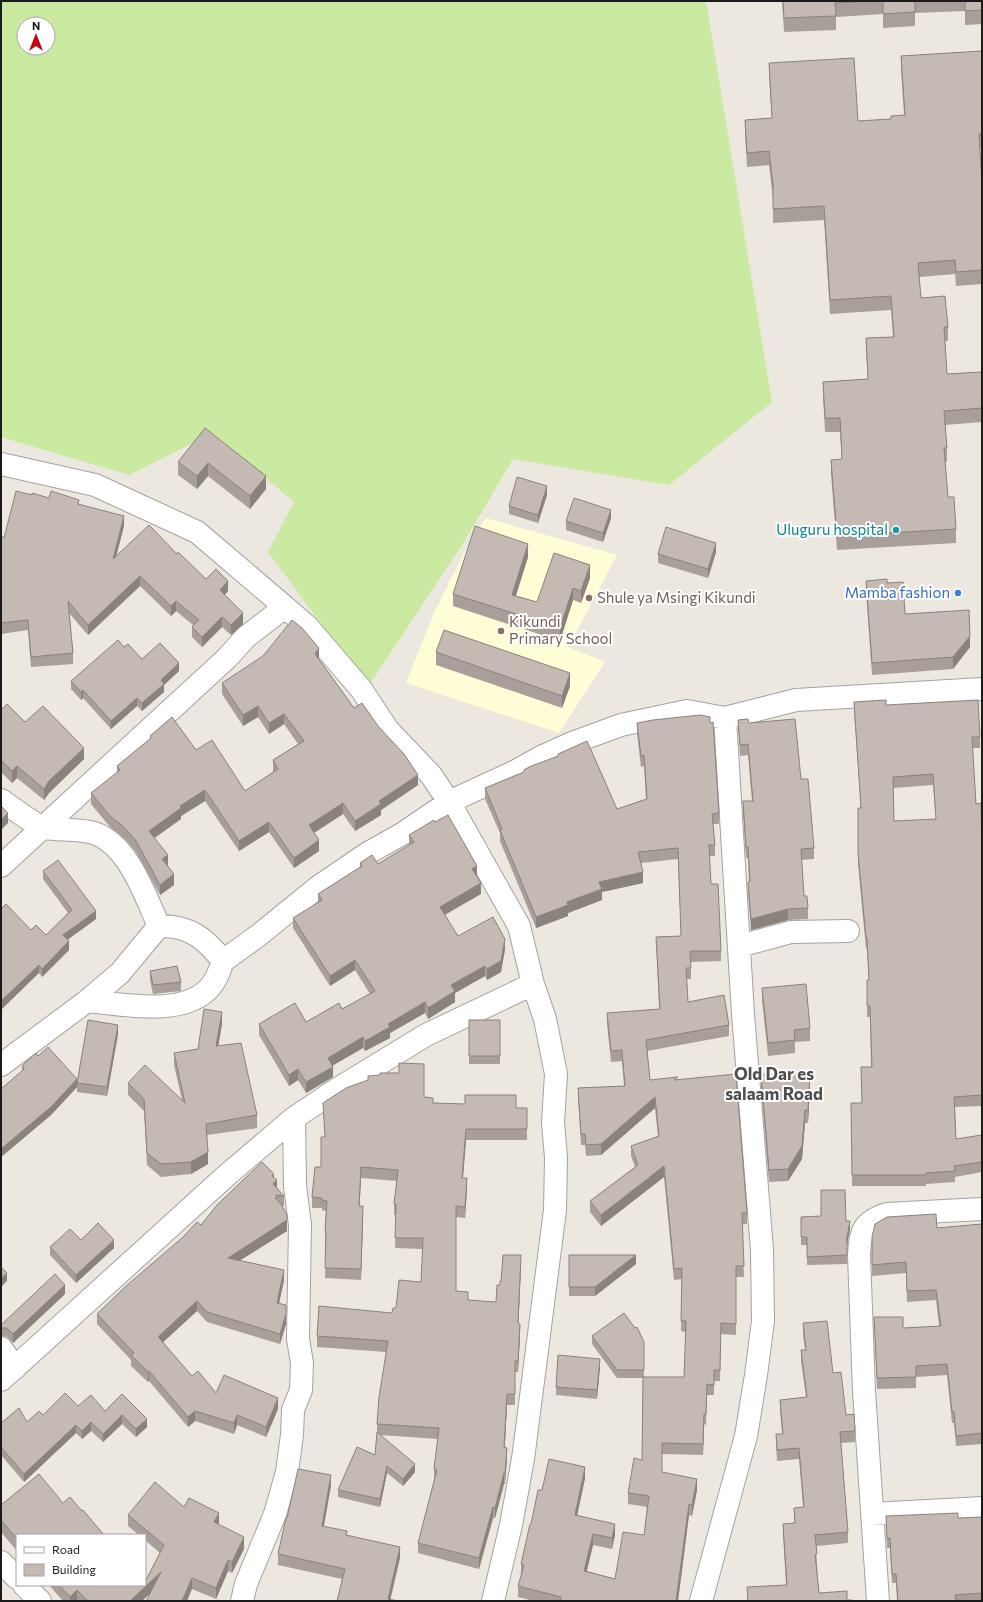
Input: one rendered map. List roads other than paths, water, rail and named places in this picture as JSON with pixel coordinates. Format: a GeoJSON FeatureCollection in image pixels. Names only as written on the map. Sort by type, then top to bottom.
{"type":"FeatureCollection","features":[{"type":"Feature","properties":{"kind":"street"},"geometry":{"type":"LineString","coordinates":[[1,464],[95,485],[197,532],[307,626],[361,689],[388,730],[431,775],[449,802],[519,926],[533,984],[545,1019],[556,1074],[553,1122],[556,1158],[555,1210],[523,1460],[494,1601]]}},
{"type":"Feature","properties":{"kind":"street"},"geometry":{"type":"LineString","coordinates":[[1,866],[227,658],[246,638],[285,607]]}},
{"type":"Feature","properties":{"kind":"street"},"geometry":{"type":"LineString","coordinates":[[86,1001],[142,1006],[165,1006],[184,1002],[203,993],[211,986],[217,977],[223,961],[265,931],[318,887],[368,853],[402,834],[449,802],[572,743],[621,725],[687,711],[725,718],[796,700],[982,689]]}},
{"type":"Feature","properties":{"kind":"street"},"geometry":{"type":"LineString","coordinates":[[701,1601],[746,1436],[763,1321],[762,1250],[743,1014],[725,718]]}},
{"type":"Feature","properties":{"kind":"street"},"geometry":{"type":"LineString","coordinates":[[1,800],[43,828],[94,833],[110,842],[128,862],[149,902],[159,926]]}},
{"type":"Feature","properties":{"kind":"street"},"geometry":{"type":"LineString","coordinates":[[159,926],[173,927],[198,936],[210,945],[223,961]]}},
{"type":"Feature","properties":{"kind":"street"},"geometry":{"type":"LineString","coordinates":[[1,1065],[86,1001],[120,973],[159,926]]}},
{"type":"Feature","properties":{"kind":"street"},"geometry":{"type":"LineString","coordinates":[[739,946],[791,932],[848,931]]}},
{"type":"Feature","properties":{"kind":"street"},"geometry":{"type":"LineString","coordinates":[[1,1348],[8,1374],[227,1175],[294,1118],[336,1090],[426,1035],[533,984]]}},
{"type":"Feature","properties":{"kind":"street"},"geometry":{"type":"LineString","coordinates":[[242,1601],[246,1584],[275,1514],[287,1472],[292,1435],[293,1410],[301,1390],[302,1363],[298,1339],[300,1225],[295,1186],[294,1118]]}},
{"type":"Feature","properties":{"kind":"street"},"geometry":{"type":"LineString","coordinates":[[878,1601],[864,1391],[859,1255],[861,1234],[869,1223],[876,1218],[887,1214],[982,1209]]}},
{"type":"Feature","properties":{"kind":"street"},"geometry":{"type":"LineString","coordinates":[[872,1514],[982,1508]]}},
{"type":"Feature","properties":{"kind":"street"},"geometry":{"type":"LineString","coordinates":[[1,1562],[16,1577]]}},
{"type":"Feature","properties":{"kind":"street"},"geometry":{"type":"LineString","coordinates":[[25,1586],[40,1601]]}},
{"type":"Feature","properties":{"kind":"place","name":"Uluguru hospital"},"geometry":{"type":"Point","coordinates":[896,530]}},
{"type":"Feature","properties":{"kind":"place","name":"Mamba fashion"},"geometry":{"type":"Point","coordinates":[958,593]}},
{"type":"Feature","properties":{"kind":"place","name":"Shule ya Msingi Kikundi"},"geometry":{"type":"Point","coordinates":[589,598]}},
{"type":"Feature","properties":{"kind":"place","name":"Kikundi Primary School"},"geometry":{"type":"Point","coordinates":[501,631]}},
{"type":"Feature","properties":{"kind":"district","name":"Old Dar es salaam Road"},"geometry":{"type":"Point","coordinates":[774,1084]}}]}
